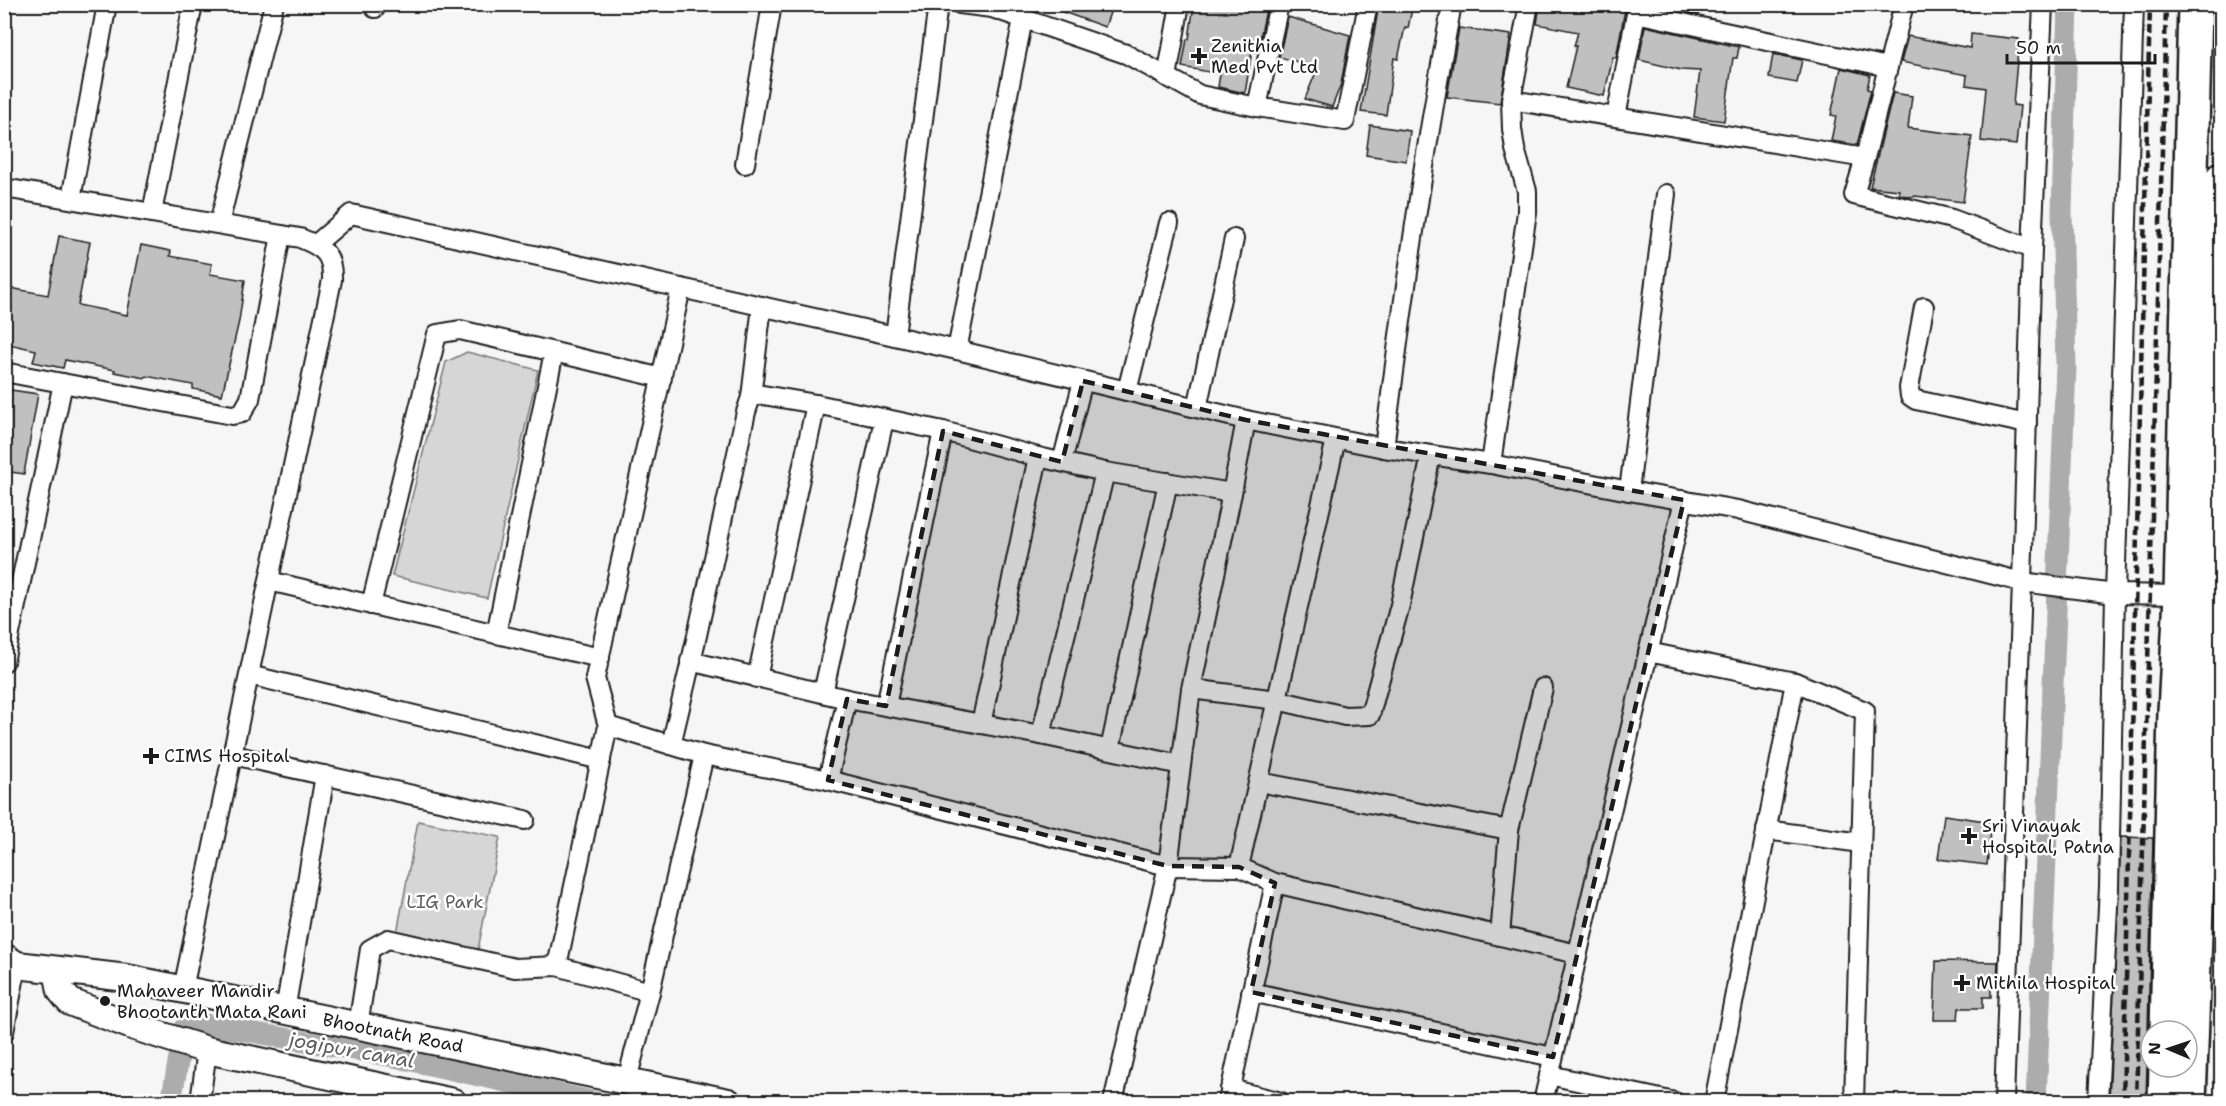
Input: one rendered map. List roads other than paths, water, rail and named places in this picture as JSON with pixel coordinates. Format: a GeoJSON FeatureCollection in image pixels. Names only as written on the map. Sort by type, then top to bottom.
{"type":"FeatureCollection","features":[{"type":"Feature","properties":{"kind":"highway"},"geometry":{"type":"LineString","coordinates":[[2167,1019],[2175,712],[2181,595],[2195,4]]}},
{"type":"Feature","properties":{"kind":"highway"},"geometry":{"type":"LineString","coordinates":[[2190,1101],[2212,735],[2222,179]]}},
{"type":"Feature","properties":{"kind":"highway"},"geometry":{"type":"LineString","coordinates":[[2165,1101],[2166,1079]]}},
{"type":"Feature","properties":{"kind":"street"},"geometry":{"type":"LineString","coordinates":[[71,199],[107,4]]}},
{"type":"Feature","properties":{"kind":"street"},"geometry":{"type":"LineString","coordinates":[[152,213],[193,4]]}},
{"type":"Feature","properties":{"kind":"street"},"geometry":{"type":"LineString","coordinates":[[219,224],[274,4]]}},
{"type":"Feature","properties":{"kind":"street"},"geometry":{"type":"LineString","coordinates":[[745,164],[772,4]]}},
{"type":"Feature","properties":{"kind":"street"},"geometry":{"type":"LineString","coordinates":[[895,336],[938,4]]}},
{"type":"Feature","properties":{"kind":"street"},"geometry":{"type":"LineString","coordinates":[[960,4],[1028,15],[1126,54],[1200,94],[1257,107],[1345,121],[1368,4]]}},
{"type":"Feature","properties":{"kind":"street"},"geometry":{"type":"LineString","coordinates":[[1167,77],[1180,4]]}},
{"type":"Feature","properties":{"kind":"street"},"geometry":{"type":"LineString","coordinates":[[1257,107],[1279,4]]}},
{"type":"Feature","properties":{"kind":"street"},"geometry":{"type":"LineString","coordinates":[[1384,448],[1426,143],[1452,4]]}},
{"type":"Feature","properties":{"kind":"street"},"geometry":{"type":"LineString","coordinates":[[1491,464],[1527,212],[1527,191],[1513,139],[1511,100],[1529,4]]}},
{"type":"Feature","properties":{"kind":"street"},"geometry":{"type":"LineString","coordinates":[[1904,4],[1854,195],[1952,219],[2032,249]]}},
{"type":"Feature","properties":{"kind":"street"},"geometry":{"type":"LineString","coordinates":[[2004,1101],[2026,583],[2027,424],[2032,249],[2043,4]]}},
{"type":"Feature","properties":{"kind":"street"},"geometry":{"type":"LineString","coordinates":[[2098,1101],[2109,887],[2115,594],[2134,4]]}},
{"type":"Feature","properties":{"kind":"street"},"geometry":{"type":"LineString","coordinates":[[1616,117],[1637,9],[1888,67]]}},
{"type":"Feature","properties":{"kind":"street"},"geometry":{"type":"LineString","coordinates":[[957,350],[1028,15]]}},
{"type":"Feature","properties":{"kind":"street"},"geometry":{"type":"LineString","coordinates":[[1511,100],[1865,158]]}},
{"type":"Feature","properties":{"kind":"street"},"geometry":{"type":"LineString","coordinates":[[4,188],[300,238],[316,244],[330,258],[333,280],[183,989]]}},
{"type":"Feature","properties":{"kind":"street"},"geometry":{"type":"LineString","coordinates":[[1629,491],[1666,194]]}},
{"type":"Feature","properties":{"kind":"street"},"geometry":{"type":"LineString","coordinates":[[316,244],[351,214],[957,350],[1246,420],[1384,448],[1491,464],[1738,510],[2026,583],[2115,594],[2181,595]]}},
{"type":"Feature","properties":{"kind":"street"},"geometry":{"type":"LineString","coordinates":[[1127,391],[1169,223]]}},
{"type":"Feature","properties":{"kind":"street"},"geometry":{"type":"LineString","coordinates":[[4,372],[232,415],[242,413],[250,399],[281,235]]}},
{"type":"Feature","properties":{"kind":"street"},"geometry":{"type":"LineString","coordinates":[[1197,408],[1234,239]]}},
{"type":"Feature","properties":{"kind":"street"},"geometry":{"type":"LineString","coordinates":[[557,966],[608,726],[595,678],[681,288]]}},
{"type":"Feature","properties":{"kind":"street"},"geometry":{"type":"LineString","coordinates":[[671,745],[746,412],[752,397],[762,306]]}},
{"type":"Feature","properties":{"kind":"street"},"geometry":{"type":"LineString","coordinates":[[1924,307],[1910,388],[1911,396],[1916,400],[2027,424]]}},
{"type":"Feature","properties":{"kind":"street"},"geometry":{"type":"LineString","coordinates":[[371,605],[437,334],[460,330],[662,378]]}},
{"type":"Feature","properties":{"kind":"street"},"geometry":{"type":"LineString","coordinates":[[496,634],[554,352]]}},
{"type":"Feature","properties":{"kind":"street"},"geometry":{"type":"LineString","coordinates":[[1062,462],[1083,381]]}},
{"type":"Feature","properties":{"kind":"street"},"geometry":{"type":"LineString","coordinates":[[4,662],[63,383]]}},
{"type":"Feature","properties":{"kind":"street"},"geometry":{"type":"LineString","coordinates":[[752,397],[763,395],[816,404],[943,431],[1038,457],[1105,472],[1232,493]]}},
{"type":"Feature","properties":{"kind":"street"},"geometry":{"type":"LineString","coordinates":[[758,678],[816,404]]}},
{"type":"Feature","properties":{"kind":"street"},"geometry":{"type":"LineString","coordinates":[[824,693],[884,420]]}},
{"type":"Feature","properties":{"kind":"street"},"geometry":{"type":"LineString","coordinates":[[1113,1101],[1168,866],[1191,689],[1246,420]]}},
{"type":"Feature","properties":{"kind":"street"},"geometry":{"type":"LineString","coordinates":[[886,706],[943,431]]}},
{"type":"Feature","properties":{"kind":"street"},"geometry":{"type":"LineString","coordinates":[[1239,867],[1336,439]]}},
{"type":"Feature","properties":{"kind":"street"},"geometry":{"type":"LineString","coordinates":[[1191,689],[1277,700],[1344,716],[1370,715],[1400,605],[1431,455]]}},
{"type":"Feature","properties":{"kind":"street"},"geometry":{"type":"LineString","coordinates":[[981,724],[1038,457]]}},
{"type":"Feature","properties":{"kind":"street"},"geometry":{"type":"LineString","coordinates":[[1041,735],[1105,472]]}},
{"type":"Feature","properties":{"kind":"street"},"geometry":{"type":"LineString","coordinates":[[1110,749],[1168,482]]}},
{"type":"Feature","properties":{"kind":"street"},"geometry":{"type":"LineString","coordinates":[[1543,1101],[1684,500]]}},
{"type":"Feature","properties":{"kind":"street"},"geometry":{"type":"LineString","coordinates":[[269,581],[600,658]]}},
{"type":"Feature","properties":{"kind":"street"},"geometry":{"type":"LineString","coordinates":[[1648,652],[1795,682],[1864,711],[1854,1101]]}},
{"type":"Feature","properties":{"kind":"street"},"geometry":{"type":"LineString","coordinates":[[690,662],[847,699],[1041,735],[1181,765]]}},
{"type":"Feature","properties":{"kind":"street"},"geometry":{"type":"LineString","coordinates":[[249,675],[601,760]]}},
{"type":"Feature","properties":{"kind":"street"},"geometry":{"type":"LineString","coordinates":[[1714,1101],[1795,682]]}},
{"type":"Feature","properties":{"kind":"street"},"geometry":{"type":"LineString","coordinates":[[1500,936],[1509,830],[1544,688]]}},
{"type":"Feature","properties":{"kind":"street"},"geometry":{"type":"LineString","coordinates":[[828,780],[847,699]]}},
{"type":"Feature","properties":{"kind":"street"},"geometry":{"type":"LineString","coordinates":[[608,726],[704,754],[828,780],[1168,866],[1239,867],[1275,883],[1577,954]]}},
{"type":"Feature","properties":{"kind":"street"},"geometry":{"type":"LineString","coordinates":[[627,1080],[650,992],[704,754]]}},
{"type":"Feature","properties":{"kind":"street"},"geometry":{"type":"LineString","coordinates":[[232,755],[525,820]]}},
{"type":"Feature","properties":{"kind":"street"},"geometry":{"type":"LineString","coordinates":[[285,1011],[325,775]]}},
{"type":"Feature","properties":{"kind":"street"},"geometry":{"type":"LineString","coordinates":[[1259,782],[1509,830]]}},
{"type":"Feature","properties":{"kind":"street"},"geometry":{"type":"LineString","coordinates":[[1766,830],[1861,843]]}},
{"type":"Feature","properties":{"kind":"street"},"geometry":{"type":"LineString","coordinates":[[1275,883],[1229,1095],[1281,1101]]}},
{"type":"Feature","properties":{"kind":"street"},"geometry":{"type":"LineString","coordinates":[[358,1026],[370,949],[388,939],[515,968],[557,966],[650,992]]}},
{"type":"Feature","properties":{"kind":"street"},"geometry":{"type":"LineString","coordinates":[[4,1032],[9,964]]}},
{"type":"Feature","properties":{"kind":"street","name":"Bhootnath Road"},"geometry":{"type":"LineString","coordinates":[[9,964],[127,978],[728,1101]]}},
{"type":"Feature","properties":{"kind":"street"},"geometry":{"type":"LineString","coordinates":[[57,970],[61,991],[70,1002],[135,1028],[200,1047],[453,1101]]}},
{"type":"Feature","properties":{"kind":"street"},"geometry":{"type":"LineString","coordinates":[[1251,992],[1551,1066],[1675,1101]]}},
{"type":"Feature","properties":{"kind":"street"},"geometry":{"type":"LineString","coordinates":[[200,1047],[200,1101]]}},
{"type":"Feature","properties":{"kind":"waterway"},"geometry":{"type":"LineString","coordinates":[[2036,1102],[2066,366],[2062,211],[2068,4]]}},
{"type":"Feature","properties":{"kind":"waterway","name":"jogipur canal"},"geometry":{"type":"LineString","coordinates":[[171,1102],[184,1029],[188,1021],[394,1057],[596,1102]]}},
{"type":"Feature","properties":{"kind":"railway"},"geometry":{"type":"LineString","coordinates":[[2123,1102],[2150,4]]}},
{"type":"Feature","properties":{"kind":"railway"},"geometry":{"type":"LineString","coordinates":[[2136,1102],[2166,4]]}},
{"type":"Feature","properties":{"kind":"place","name":"Zenithia Med Pvt Ltd"},"geometry":{"type":"Point","coordinates":[1199,56]}},
{"type":"Feature","properties":{"kind":"place","name":"CIMS Hospital"},"geometry":{"type":"Point","coordinates":[151,756]}},
{"type":"Feature","properties":{"kind":"place","name":"Sri Vinayak Hospital, Patna"},"geometry":{"type":"Point","coordinates":[1969,836]}},
{"type":"Feature","properties":{"kind":"place","name":"Mithila Hospital"},"geometry":{"type":"Point","coordinates":[1962,983]}},
{"type":"Feature","properties":{"kind":"place","name":"Mahaveer Mandir Bhootanth Mata Rani"},"geometry":{"type":"Point","coordinates":[105,1001]}},
{"type":"Feature","properties":{"kind":"park label","name":"LIG Park"},"geometry":{"type":"Point","coordinates":[445,902]}}]}
